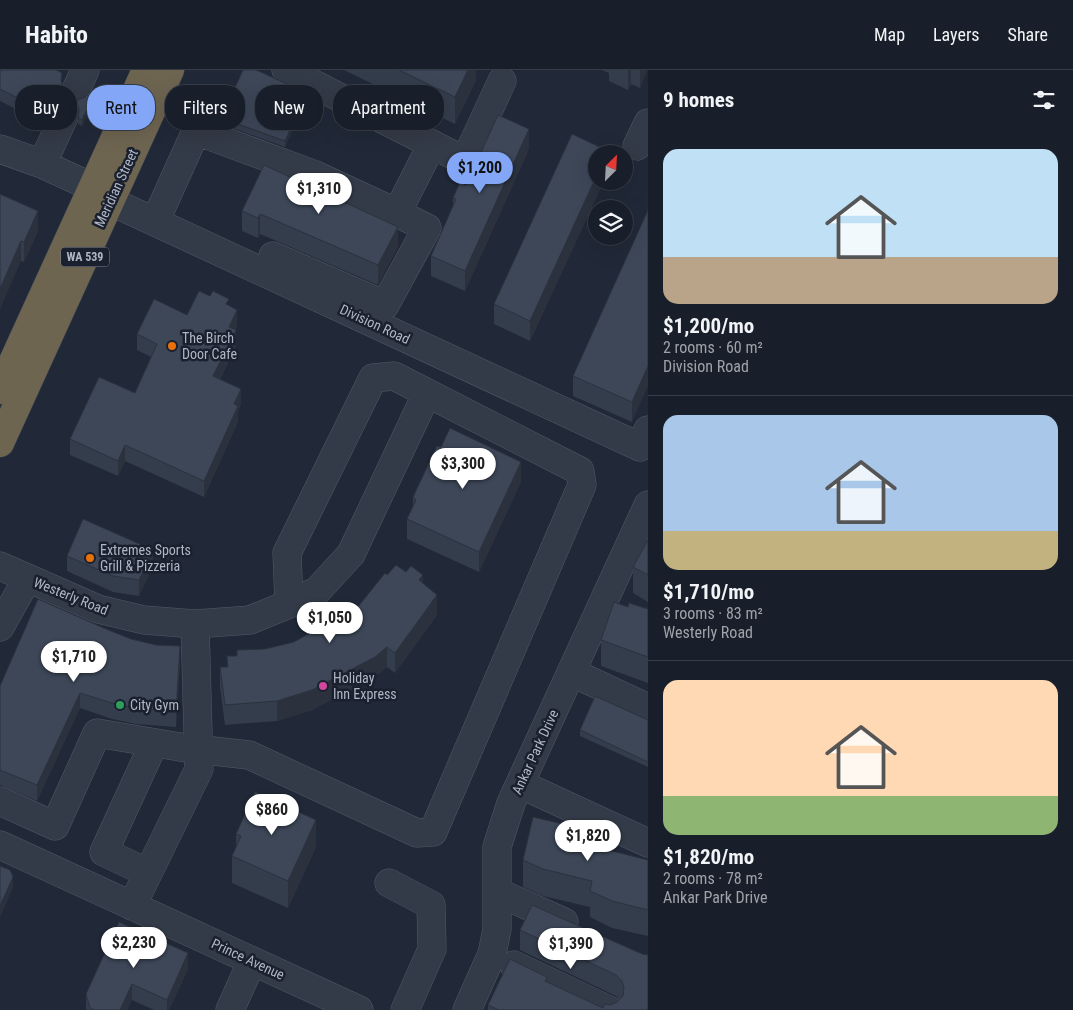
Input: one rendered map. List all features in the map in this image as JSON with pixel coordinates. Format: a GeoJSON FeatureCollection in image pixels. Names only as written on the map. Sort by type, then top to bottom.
{"type":"FeatureCollection","features":[{"type":"Feature","properties":{"kind":"highway","name":"Meridian Street"},"geometry":{"type":"LineString","coordinates":[[101,194],[146,70]]}},
{"type":"Feature","properties":{"kind":"highway","name":"Meridian Street"},"geometry":{"type":"LineString","coordinates":[[0,390],[101,194],[170,70]]}},
{"type":"Feature","properties":{"kind":"highway"},"geometry":{"type":"LineString","coordinates":[[0,443],[38,359],[44,322],[101,194]]}},
{"type":"Feature","properties":{"kind":"street"},"geometry":{"type":"LineString","coordinates":[[286,70],[465,161],[502,81]]}},
{"type":"Feature","properties":{"kind":"street"},"geometry":{"type":"LineString","coordinates":[[42,164],[58,130]]}},
{"type":"Feature","properties":{"kind":"street"},"geometry":{"type":"LineString","coordinates":[[154,222],[196,131],[313,174],[427,228],[385,305],[250,246],[243,262]]}},
{"type":"Feature","properties":{"kind":"street"},"geometry":{"type":"LineString","coordinates":[[397,213],[432,144]]}},
{"type":"Feature","properties":{"kind":"street","name":"Division Road"},"geometry":{"type":"LineString","coordinates":[[0,149],[42,164],[154,222],[243,262],[644,438]]}},
{"type":"Feature","properties":{"kind":"street"},"geometry":{"type":"LineString","coordinates":[[0,801],[55,826],[97,733],[154,743],[249,755],[417,833],[433,832],[582,485],[580,471],[394,376],[373,378],[287,553],[289,604]]}},
{"type":"Feature","properties":{"kind":"street","name":"Westerly Road"},"geometry":{"type":"LineString","coordinates":[[0,566],[98,609],[144,620],[195,624],[250,620],[317,591],[351,554],[427,392]]}},
{"type":"Feature","properties":{"kind":"street","name":"Ankar Park Drive"},"geometry":{"type":"LineString","coordinates":[[467,1010],[492,954],[497,929],[497,847],[511,803],[571,672],[645,520]]}},
{"type":"Feature","properties":{"kind":"street"},"geometry":{"type":"LineString","coordinates":[[0,626],[27,579]]}},
{"type":"Feature","properties":{"kind":"street"},"geometry":{"type":"LineString","coordinates":[[132,906],[199,769],[195,624]]}},
{"type":"Feature","properties":{"kind":"street"},"geometry":{"type":"LineString","coordinates":[[571,672],[648,708]]}},
{"type":"Feature","properties":{"kind":"street"},"geometry":{"type":"LineString","coordinates":[[148,873],[104,852],[154,743]]}},
{"type":"Feature","properties":{"kind":"street"},"geometry":{"type":"LineString","coordinates":[[520,784],[648,843]]}},
{"type":"Feature","properties":{"kind":"street","name":"Prince Avenue"},"geometry":{"type":"LineString","coordinates":[[0,845],[359,1010]]}},
{"type":"Feature","properties":{"kind":"street"},"geometry":{"type":"LineString","coordinates":[[388,883],[431,905],[432,949],[405,1010]]}},
{"type":"Feature","properties":{"kind":"street"},"geometry":{"type":"LineString","coordinates":[[497,892],[586,932]]}},
{"type":"Feature","properties":{"kind":"street"},"geometry":{"type":"LineString","coordinates":[[492,954],[609,1010]]}},
{"type":"Feature","properties":{"kind":"street"},"geometry":{"type":"LineString","coordinates":[[230,1010],[252,961]]}},
{"type":"Feature","properties":{"kind":"building"},"geometry":{"type":"Polygon","coordinates":[[[0,70],[56,70],[62,73],[62,85],[15,85],[15,96],[0,89],[0,70]]]}},
{"type":"Feature","properties":{"kind":"building"},"geometry":{"type":"Polygon","coordinates":[[[243,70],[256,70],[289,85],[255,85],[255,130],[290,130],[285,141],[245,127],[245,85],[236,85],[243,70]]]}},
{"type":"Feature","properties":{"kind":"building"},"geometry":{"type":"Polygon","coordinates":[[[399,70],[468,70],[455,97],[444,92],[444,85],[430,85],[399,70]]]}},
{"type":"Feature","properties":{"kind":"building"},"geometry":{"type":"Polygon","coordinates":[[[87,94],[87,109],[82,120],[78,118],[77,100],[87,94]]]}},
{"type":"Feature","properties":{"kind":"building"},"geometry":{"type":"Polygon","coordinates":[[[498,115],[529,129],[465,271],[431,256],[456,199],[453,198],[460,182],[466,185],[498,115]]]}},
{"type":"Feature","properties":{"kind":"building"},"geometry":{"type":"Polygon","coordinates":[[[572,134],[595,145],[588,145],[588,190],[590,190],[530,321],[494,304],[572,134]]]}},
{"type":"Feature","properties":{"kind":"building"},"geometry":{"type":"Polygon","coordinates":[[[264,165],[398,227],[378,265],[260,214],[258,218],[242,211],[264,165]]]}},
{"type":"Feature","properties":{"kind":"building"},"geometry":{"type":"Polygon","coordinates":[[[0,194],[38,211],[24,242],[21,241],[0,289],[0,194]]]}},
{"type":"Feature","properties":{"kind":"building"},"geometry":{"type":"Polygon","coordinates":[[[648,210],[648,366],[632,402],[573,376],[648,210]]]}},
{"type":"Feature","properties":{"kind":"building"},"geometry":{"type":"Polygon","coordinates":[[[199,291],[210,296],[213,291],[229,299],[226,304],[237,310],[229,327],[236,330],[213,376],[241,389],[234,404],[238,406],[204,481],[125,445],[118,461],[70,439],[99,377],[135,393],[157,344],[137,334],[154,299],[187,315],[199,291]]]}},
{"type":"Feature","properties":{"kind":"building"},"geometry":{"type":"Polygon","coordinates":[[[450,428],[521,462],[479,552],[407,519],[416,500],[413,497],[437,446],[441,447],[450,428]]]}},
{"type":"Feature","properties":{"kind":"building"},"geometry":{"type":"Polygon","coordinates":[[[83,519],[153,550],[139,580],[113,576],[67,556],[83,519]]]}},
{"type":"Feature","properties":{"kind":"building"},"geometry":{"type":"Polygon","coordinates":[[[648,540],[648,575],[633,567],[648,540]]]}},
{"type":"Feature","properties":{"kind":"building"},"geometry":{"type":"Polygon","coordinates":[[[396,565],[406,572],[411,566],[423,575],[419,580],[437,595],[395,653],[387,647],[375,657],[312,690],[277,701],[225,705],[220,667],[228,667],[227,656],[237,656],[237,650],[265,649],[294,642],[310,633],[306,628],[328,618],[330,623],[357,608],[385,573],[387,575],[396,565]]]}},
{"type":"Feature","properties":{"kind":"building"},"geometry":{"type":"Polygon","coordinates":[[[38,599],[131,639],[156,645],[180,646],[176,712],[136,708],[80,693],[37,785],[0,770],[0,686],[38,599]]]}},
{"type":"Feature","properties":{"kind":"building"},"geometry":{"type":"Polygon","coordinates":[[[614,602],[628,607],[629,603],[648,609],[648,657],[601,640],[614,602]]]}},
{"type":"Feature","properties":{"kind":"building"},"geometry":{"type":"Polygon","coordinates":[[[595,696],[648,720],[648,762],[580,730],[595,696]]]}},
{"type":"Feature","properties":{"kind":"building"},"geometry":{"type":"Polygon","coordinates":[[[255,792],[316,820],[288,881],[232,856],[241,836],[236,834],[255,792]]]}},
{"type":"Feature","properties":{"kind":"building"},"geometry":{"type":"Polygon","coordinates":[[[533,817],[596,832],[592,846],[648,860],[648,910],[612,901],[590,891],[592,881],[543,869],[523,860],[533,817]]]}},
{"type":"Feature","properties":{"kind":"building"},"geometry":{"type":"Polygon","coordinates":[[[0,866],[10,870],[13,877],[0,906],[0,866]]]}},
{"type":"Feature","properties":{"kind":"building"},"geometry":{"type":"Polygon","coordinates":[[[532,905],[648,955],[647,1010],[499,1010],[488,1005],[510,959],[547,977],[545,981],[603,1008],[605,1004],[611,1005],[623,996],[624,988],[622,981],[616,975],[520,930],[532,905]]]}},
{"type":"Feature","properties":{"kind":"building"},"geometry":{"type":"Polygon","coordinates":[[[119,922],[188,953],[167,1000],[132,984],[120,1010],[94,1010],[90,1008],[86,994],[119,922]]]}},
{"type":"Feature","properties":{"kind":"place","name":"The Birch Door Cafe"},"geometry":{"type":"Point","coordinates":[172,346]}},
{"type":"Feature","properties":{"kind":"place","name":"Extremes Sports Grill & Pizzeria"},"geometry":{"type":"Point","coordinates":[90,558]}},
{"type":"Feature","properties":{"kind":"place","name":"Holiday Inn Express"},"geometry":{"type":"Point","coordinates":[323,686]}},
{"type":"Feature","properties":{"kind":"place","name":"City Gym"},"geometry":{"type":"Point","coordinates":[120,705]}}]}
